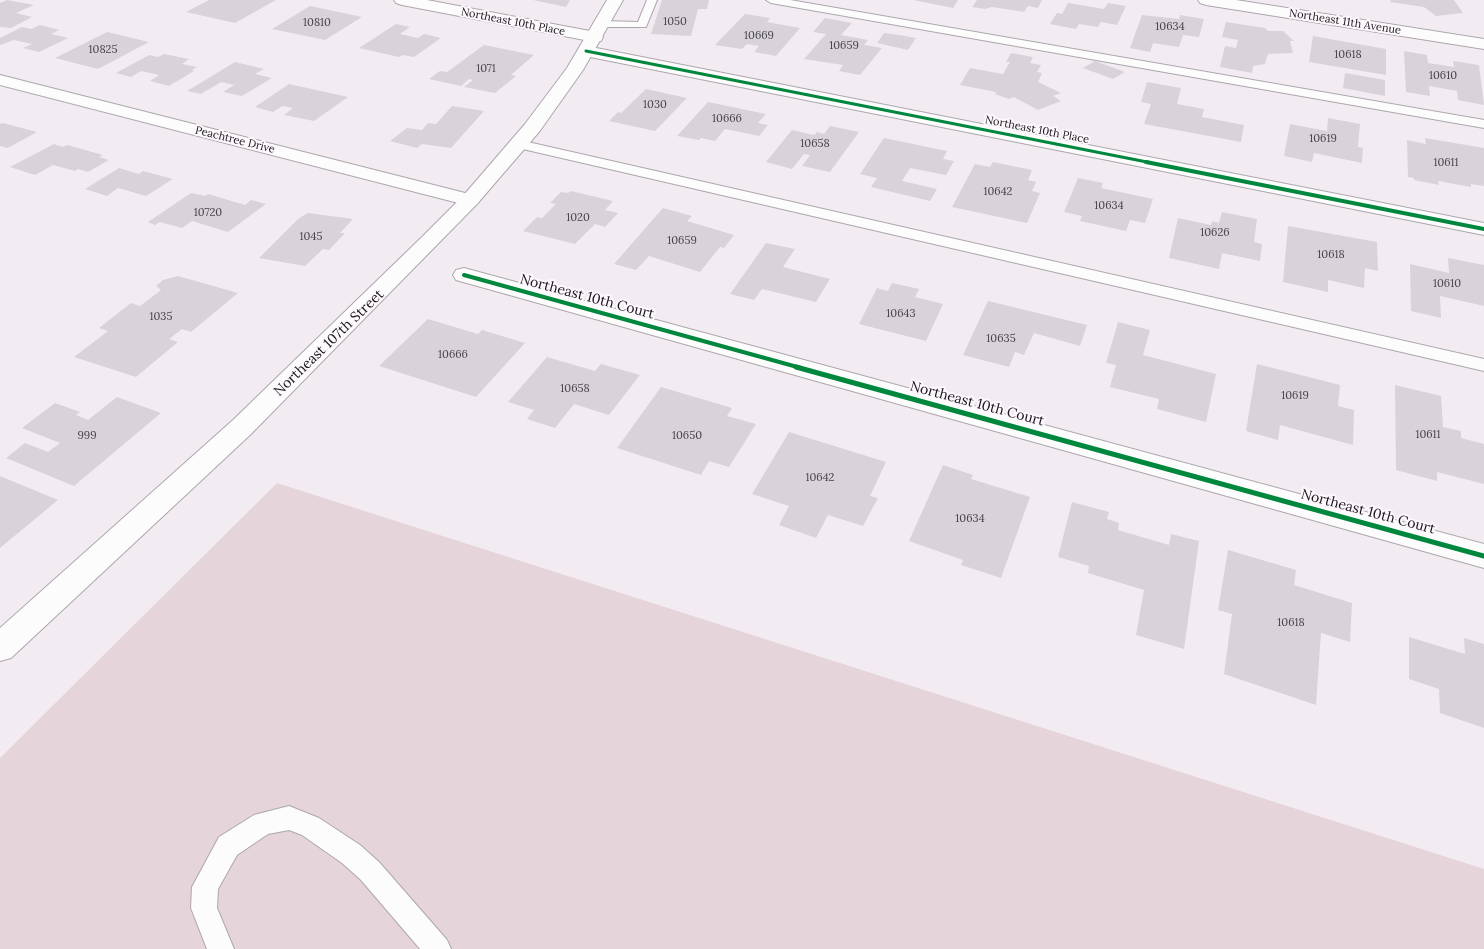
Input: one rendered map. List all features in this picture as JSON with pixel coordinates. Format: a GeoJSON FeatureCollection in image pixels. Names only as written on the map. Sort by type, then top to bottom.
{"type":"FeatureCollection","features":[{"type":"Feature","properties":{"kind":"street","name":"Northeast 10th Place"},"geometry":{"type":"LineString","coordinates":[[402,0],[595,37],[1484,229]]}},
{"type":"Feature","properties":{"kind":"street","name":"Northeast 107th Street"},"geometry":{"type":"LineString","coordinates":[[0,648],[290,381],[404,270],[470,200],[519,144],[554,98],[595,37],[615,0]]}},
{"type":"Feature","properties":{"kind":"street","name":"Northeast 11th Avenue"},"geometry":{"type":"LineString","coordinates":[[1206,0],[1484,44]]}},
{"type":"Feature","properties":{"kind":"street","name":"Peachtree Drive"},"geometry":{"type":"LineString","coordinates":[[0,80],[470,200]]}},
{"type":"Feature","properties":{"kind":"street","name":"Northeast 10th Court"},"geometry":{"type":"LineString","coordinates":[[464,275],[1484,556]]}},
{"type":"Feature","properties":{"kind":"lane"},"geometry":{"type":"LineString","coordinates":[[595,37],[642,25],[652,0]]}},
{"type":"Feature","properties":{"kind":"lane"},"geometry":{"type":"LineString","coordinates":[[771,0],[1484,124]]}},
{"type":"Feature","properties":{"kind":"lane"},"geometry":{"type":"LineString","coordinates":[[519,144],[1484,365]]}},
{"type":"Feature","properties":{"kind":"lane"},"geometry":{"type":"LineString","coordinates":[[221,949],[210,927],[204,908],[205,886],[228,846],[263,823],[289,818],[310,826],[351,854],[370,871],[438,949]]}},
{"type":"Feature","properties":{"kind":"shaded area"},"geometry":{"type":"Polygon","coordinates":[[[277,483],[1484,869],[1484,949],[0,949],[0,758],[277,483]]]}},
{"type":"Feature","properties":{"kind":"building"},"geometry":{"type":"Polygon","coordinates":[[[7,0],[34,5],[16,13],[32,17],[11,28],[0,27],[0,3],[7,0]]]}},
{"type":"Feature","properties":{"kind":"building"},"geometry":{"type":"Polygon","coordinates":[[[209,0],[276,0],[235,23],[186,12],[209,0]]]}},
{"type":"Feature","properties":{"kind":"building"},"geometry":{"type":"Polygon","coordinates":[[[533,0],[570,0],[566,7],[533,0]]]}},
{"type":"Feature","properties":{"kind":"building"},"geometry":{"type":"Polygon","coordinates":[[[662,0],[709,0],[707,9],[698,9],[691,36],[651,34],[662,0]]]}},
{"type":"Feature","properties":{"kind":"building"},"geometry":{"type":"Polygon","coordinates":[[[913,0],[958,0],[953,8],[913,0]]]}},
{"type":"Feature","properties":{"kind":"building"},"geometry":{"type":"Polygon","coordinates":[[[977,0],[1042,0],[1038,8],[1028,6],[1024,12],[992,7],[985,9],[972,7],[977,0]]]}},
{"type":"Feature","properties":{"kind":"building"},"geometry":{"type":"Polygon","coordinates":[[[1391,0],[1454,0],[1463,13],[1436,16],[1424,7],[1390,2],[1391,0]]]}},
{"type":"Feature","properties":{"kind":"building"},"geometry":{"type":"Polygon","coordinates":[[[1068,3],[1104,9],[1108,3],[1126,6],[1117,25],[1101,22],[1098,27],[1079,24],[1076,29],[1050,24],[1057,13],[1062,14],[1068,3]]]}},
{"type":"Feature","properties":{"kind":"building"},"geometry":{"type":"Polygon","coordinates":[[[310,6],[362,17],[325,40],[272,29],[310,6]]]}},
{"type":"Feature","properties":{"kind":"building"},"geometry":{"type":"Polygon","coordinates":[[[745,14],[770,18],[767,22],[800,28],[776,56],[754,52],[759,46],[747,44],[742,49],[715,45],[745,14]]]}},
{"type":"Feature","properties":{"kind":"building"},"geometry":{"type":"Polygon","coordinates":[[[1142,15],[1179,19],[1180,15],[1204,19],[1199,37],[1183,35],[1179,47],[1153,43],[1150,52],[1130,48],[1142,15]]]}},
{"type":"Feature","properties":{"kind":"building"},"geometry":{"type":"Polygon","coordinates":[[[825,18],[852,23],[841,35],[868,40],[864,45],[882,48],[860,75],[839,71],[843,65],[804,59],[826,34],[813,32],[825,18]]]}},
{"type":"Feature","properties":{"kind":"building"},"geometry":{"type":"Polygon","coordinates":[[[1226,22],[1265,28],[1268,31],[1283,31],[1294,41],[1290,41],[1293,53],[1268,54],[1265,64],[1253,66],[1252,73],[1220,67],[1225,46],[1236,48],[1238,40],[1222,37],[1226,22]]]}},
{"type":"Feature","properties":{"kind":"building"},"geometry":{"type":"Polygon","coordinates":[[[396,24],[410,27],[400,34],[418,38],[424,34],[441,38],[414,57],[403,55],[399,57],[359,48],[396,24]]]}},
{"type":"Feature","properties":{"kind":"building"},"geometry":{"type":"Polygon","coordinates":[[[40,25],[59,30],[51,34],[68,38],[39,52],[23,48],[32,44],[14,40],[0,45],[0,38],[22,27],[31,29],[40,25]]]}},
{"type":"Feature","properties":{"kind":"building"},"geometry":{"type":"Polygon","coordinates":[[[107,32],[149,42],[98,69],[55,58],[107,32]]]}},
{"type":"Feature","properties":{"kind":"building"},"geometry":{"type":"Polygon","coordinates":[[[884,33],[916,38],[908,50],[877,43],[884,33]]]}},
{"type":"Feature","properties":{"kind":"building"},"geometry":{"type":"Polygon","coordinates":[[[1313,36],[1386,49],[1386,75],[1309,62],[1313,36]]]}},
{"type":"Feature","properties":{"kind":"building"},"geometry":{"type":"Polygon","coordinates":[[[484,45],[534,55],[511,75],[516,76],[495,93],[464,87],[473,80],[469,79],[461,86],[429,79],[440,71],[447,72],[484,45]]]}},
{"type":"Feature","properties":{"kind":"building"},"geometry":{"type":"Polygon","coordinates":[[[1404,51],[1427,55],[1428,63],[1454,67],[1453,61],[1479,65],[1484,105],[1458,100],[1457,91],[1429,86],[1430,96],[1406,92],[1404,51]]]}},
{"type":"Feature","properties":{"kind":"building"},"geometry":{"type":"Polygon","coordinates":[[[1011,53],[1033,57],[1030,63],[1041,65],[1037,72],[1042,73],[1038,82],[1061,93],[1053,96],[1061,101],[1038,110],[1014,97],[1009,99],[995,94],[996,92],[960,85],[970,68],[1003,74],[1010,62],[1006,62],[1011,53]]]}},
{"type":"Feature","properties":{"kind":"building"},"geometry":{"type":"Polygon","coordinates":[[[164,54],[189,59],[182,64],[197,67],[192,70],[194,71],[169,86],[150,81],[159,75],[141,71],[131,77],[116,73],[149,55],[158,57],[164,54]]]}},
{"type":"Feature","properties":{"kind":"building"},"geometry":{"type":"Polygon","coordinates":[[[1095,61],[1125,72],[1113,79],[1083,68],[1095,61]]]}},
{"type":"Feature","properties":{"kind":"building"},"geometry":{"type":"Polygon","coordinates":[[[235,62],[264,69],[255,74],[272,78],[242,96],[223,92],[234,85],[221,82],[201,94],[187,91],[235,62]]]}},
{"type":"Feature","properties":{"kind":"building"},"geometry":{"type":"Polygon","coordinates":[[[1345,73],[1385,80],[1385,96],[1343,88],[1345,73]]]}},
{"type":"Feature","properties":{"kind":"building"},"geometry":{"type":"Polygon","coordinates":[[[1147,82],[1181,88],[1177,104],[1204,109],[1202,117],[1244,125],[1241,142],[1144,124],[1151,104],[1141,102],[1147,82]]]}},
{"type":"Feature","properties":{"kind":"building"},"geometry":{"type":"Polygon","coordinates":[[[289,84],[348,97],[314,121],[284,115],[293,108],[282,106],[273,112],[255,107],[289,84]]]}},
{"type":"Feature","properties":{"kind":"building"},"geometry":{"type":"Polygon","coordinates":[[[646,89],[687,98],[655,131],[609,121],[618,112],[621,113],[646,89]]]}},
{"type":"Feature","properties":{"kind":"building"},"geometry":{"type":"Polygon","coordinates":[[[708,102],[766,114],[758,123],[768,125],[759,136],[725,129],[715,141],[677,136],[708,102]]]}},
{"type":"Feature","properties":{"kind":"building"},"geometry":{"type":"Polygon","coordinates":[[[452,106],[484,111],[451,148],[422,144],[417,148],[390,141],[407,128],[422,130],[428,123],[436,124],[452,106]]]}},
{"type":"Feature","properties":{"kind":"building"},"geometry":{"type":"Polygon","coordinates":[[[1328,118],[1360,124],[1358,147],[1363,148],[1362,163],[1314,153],[1312,162],[1284,156],[1290,124],[1327,131],[1328,118]]]}},
{"type":"Feature","properties":{"kind":"building"},"geometry":{"type":"Polygon","coordinates":[[[3,123],[37,132],[8,148],[0,146],[0,124],[3,123]]]}},
{"type":"Feature","properties":{"kind":"building"},"geometry":{"type":"Polygon","coordinates":[[[830,126],[859,132],[830,172],[802,166],[810,155],[804,154],[792,169],[766,162],[792,130],[814,135],[817,132],[824,134],[830,126]]]}},
{"type":"Feature","properties":{"kind":"building"},"geometry":{"type":"Polygon","coordinates":[[[884,138],[947,151],[943,159],[954,161],[946,175],[910,168],[902,181],[937,189],[930,201],[871,187],[877,178],[860,174],[884,138]]]}},
{"type":"Feature","properties":{"kind":"building"},"geometry":{"type":"Polygon","coordinates":[[[1425,138],[1484,148],[1484,186],[1471,184],[1471,187],[1438,181],[1439,185],[1408,177],[1407,140],[1426,144],[1425,138]]]}},
{"type":"Feature","properties":{"kind":"building"},"geometry":{"type":"Polygon","coordinates":[[[54,144],[63,147],[67,145],[103,155],[99,157],[109,160],[88,172],[78,169],[75,171],[53,165],[35,175],[10,167],[54,144]]]}},
{"type":"Feature","properties":{"kind":"building"},"geometry":{"type":"Polygon","coordinates":[[[993,162],[1032,170],[1028,180],[1036,182],[1032,191],[1040,193],[1027,223],[952,207],[975,164],[990,167],[993,162]]]}},
{"type":"Feature","properties":{"kind":"building"},"geometry":{"type":"Polygon","coordinates":[[[119,168],[139,174],[143,171],[173,179],[146,196],[118,188],[107,196],[85,189],[119,168]]]}},
{"type":"Feature","properties":{"kind":"building"},"geometry":{"type":"Polygon","coordinates":[[[1078,178],[1103,183],[1101,188],[1153,199],[1145,223],[1130,220],[1126,231],[1080,221],[1082,216],[1064,212],[1078,178]]]}},
{"type":"Feature","properties":{"kind":"building"},"geometry":{"type":"Polygon","coordinates":[[[571,191],[613,201],[605,210],[618,213],[605,227],[595,224],[575,244],[523,231],[537,217],[542,218],[556,204],[550,203],[561,192],[568,193],[571,191]]]}},
{"type":"Feature","properties":{"kind":"building"},"geometry":{"type":"Polygon","coordinates":[[[191,193],[205,196],[208,194],[245,205],[251,200],[266,204],[228,232],[192,221],[182,228],[160,222],[155,225],[148,222],[191,193]]]}},
{"type":"Feature","properties":{"kind":"building"},"geometry":{"type":"Polygon","coordinates":[[[663,208],[692,216],[687,221],[734,235],[724,248],[720,247],[700,272],[649,256],[636,270],[614,264],[663,208]]]}},
{"type":"Feature","properties":{"kind":"building"},"geometry":{"type":"Polygon","coordinates":[[[1222,212],[1257,219],[1254,242],[1262,244],[1260,261],[1222,253],[1219,269],[1169,258],[1178,218],[1211,225],[1212,221],[1219,223],[1222,212]]]}},
{"type":"Feature","properties":{"kind":"building"},"geometry":{"type":"Polygon","coordinates":[[[308,213],[353,219],[340,233],[345,233],[329,250],[323,249],[305,266],[259,258],[298,219],[308,213]]]}},
{"type":"Feature","properties":{"kind":"building"},"geometry":{"type":"Polygon","coordinates":[[[1288,226],[1377,242],[1378,271],[1365,268],[1364,288],[1328,280],[1328,292],[1283,282],[1288,226]]]}},
{"type":"Feature","properties":{"kind":"building"},"geometry":{"type":"Polygon","coordinates":[[[766,243],[795,249],[783,267],[830,279],[816,302],[762,289],[754,300],[730,294],[766,243]]]}},
{"type":"Feature","properties":{"kind":"building"},"geometry":{"type":"Polygon","coordinates":[[[1448,258],[1484,265],[1484,306],[1440,296],[1441,318],[1411,311],[1410,264],[1449,273],[1448,258]]]}},
{"type":"Feature","properties":{"kind":"building"},"geometry":{"type":"Polygon","coordinates":[[[178,276],[238,293],[191,332],[182,329],[169,339],[178,342],[136,377],[74,357],[108,331],[99,328],[131,303],[140,306],[161,290],[156,286],[163,280],[178,276]]]}},
{"type":"Feature","properties":{"kind":"building"},"geometry":{"type":"Polygon","coordinates":[[[892,283],[919,289],[915,297],[943,304],[926,341],[859,324],[877,288],[888,291],[892,283]]]}},
{"type":"Feature","properties":{"kind":"building"},"geometry":{"type":"Polygon","coordinates":[[[988,301],[1087,325],[1080,346],[1034,333],[1024,355],[1015,352],[1009,367],[963,355],[988,301]]]}},
{"type":"Feature","properties":{"kind":"building"},"geometry":{"type":"Polygon","coordinates":[[[428,319],[478,334],[482,330],[525,343],[476,397],[379,366],[428,319]]]}},
{"type":"Feature","properties":{"kind":"building"},"geometry":{"type":"Polygon","coordinates":[[[1118,322],[1150,330],[1143,355],[1216,374],[1206,422],[1157,409],[1159,399],[1110,387],[1116,365],[1106,363],[1118,322]]]}},
{"type":"Feature","properties":{"kind":"building"},"geometry":{"type":"Polygon","coordinates":[[[547,357],[595,371],[601,364],[640,375],[609,415],[574,404],[555,428],[527,419],[534,410],[508,402],[547,357]]]}},
{"type":"Feature","properties":{"kind":"building"},"geometry":{"type":"Polygon","coordinates":[[[1257,364],[1340,385],[1338,406],[1354,410],[1353,445],[1280,425],[1278,440],[1246,431],[1257,364]]]}},
{"type":"Feature","properties":{"kind":"building"},"geometry":{"type":"Polygon","coordinates":[[[1395,385],[1441,396],[1443,427],[1461,431],[1461,438],[1484,444],[1484,484],[1437,472],[1437,481],[1396,470],[1395,385]]]}},
{"type":"Feature","properties":{"kind":"building"},"geometry":{"type":"Polygon","coordinates":[[[661,387],[732,408],[727,416],[756,424],[729,467],[709,461],[701,475],[617,448],[661,387]]]}},
{"type":"Feature","properties":{"kind":"building"},"geometry":{"type":"Polygon","coordinates":[[[117,397],[161,413],[74,486],[6,458],[25,443],[48,452],[60,443],[22,428],[55,403],[80,412],[76,415],[88,420],[117,397]]]}},
{"type":"Feature","properties":{"kind":"building"},"geometry":{"type":"Polygon","coordinates":[[[789,432],[886,462],[870,496],[878,498],[863,526],[828,515],[816,538],[779,525],[789,506],[752,494],[789,432]]]}},
{"type":"Feature","properties":{"kind":"building"},"geometry":{"type":"Polygon","coordinates":[[[943,465],[973,475],[971,479],[1030,497],[1001,578],[961,565],[963,560],[909,541],[943,465]]]}},
{"type":"Feature","properties":{"kind":"building"},"geometry":{"type":"Polygon","coordinates":[[[0,476],[58,500],[0,548],[0,476]]]}},
{"type":"Feature","properties":{"kind":"building"},"geometry":{"type":"Polygon","coordinates":[[[1072,502],[1109,512],[1107,519],[1119,523],[1118,530],[1169,545],[1171,534],[1199,541],[1184,649],[1136,635],[1144,590],[1088,573],[1089,566],[1058,557],[1072,502]]]}},
{"type":"Feature","properties":{"kind":"building"},"geometry":{"type":"Polygon","coordinates":[[[1228,550],[1296,570],[1294,585],[1352,603],[1350,642],[1321,633],[1316,705],[1224,674],[1232,614],[1218,610],[1228,550]]]}},
{"type":"Feature","properties":{"kind":"building"},"geometry":{"type":"Polygon","coordinates":[[[1409,637],[1465,654],[1464,638],[1484,644],[1484,728],[1440,713],[1439,689],[1409,679],[1409,637]]]}},
{"type":"Feature","properties":{"kind":"cycle path"},"geometry":{"type":"LineString","coordinates":[[586,51],[1484,229]]}},
{"type":"Feature","properties":{"kind":"cycle path"},"geometry":{"type":"LineString","coordinates":[[464,275],[1484,556]]}}]}
